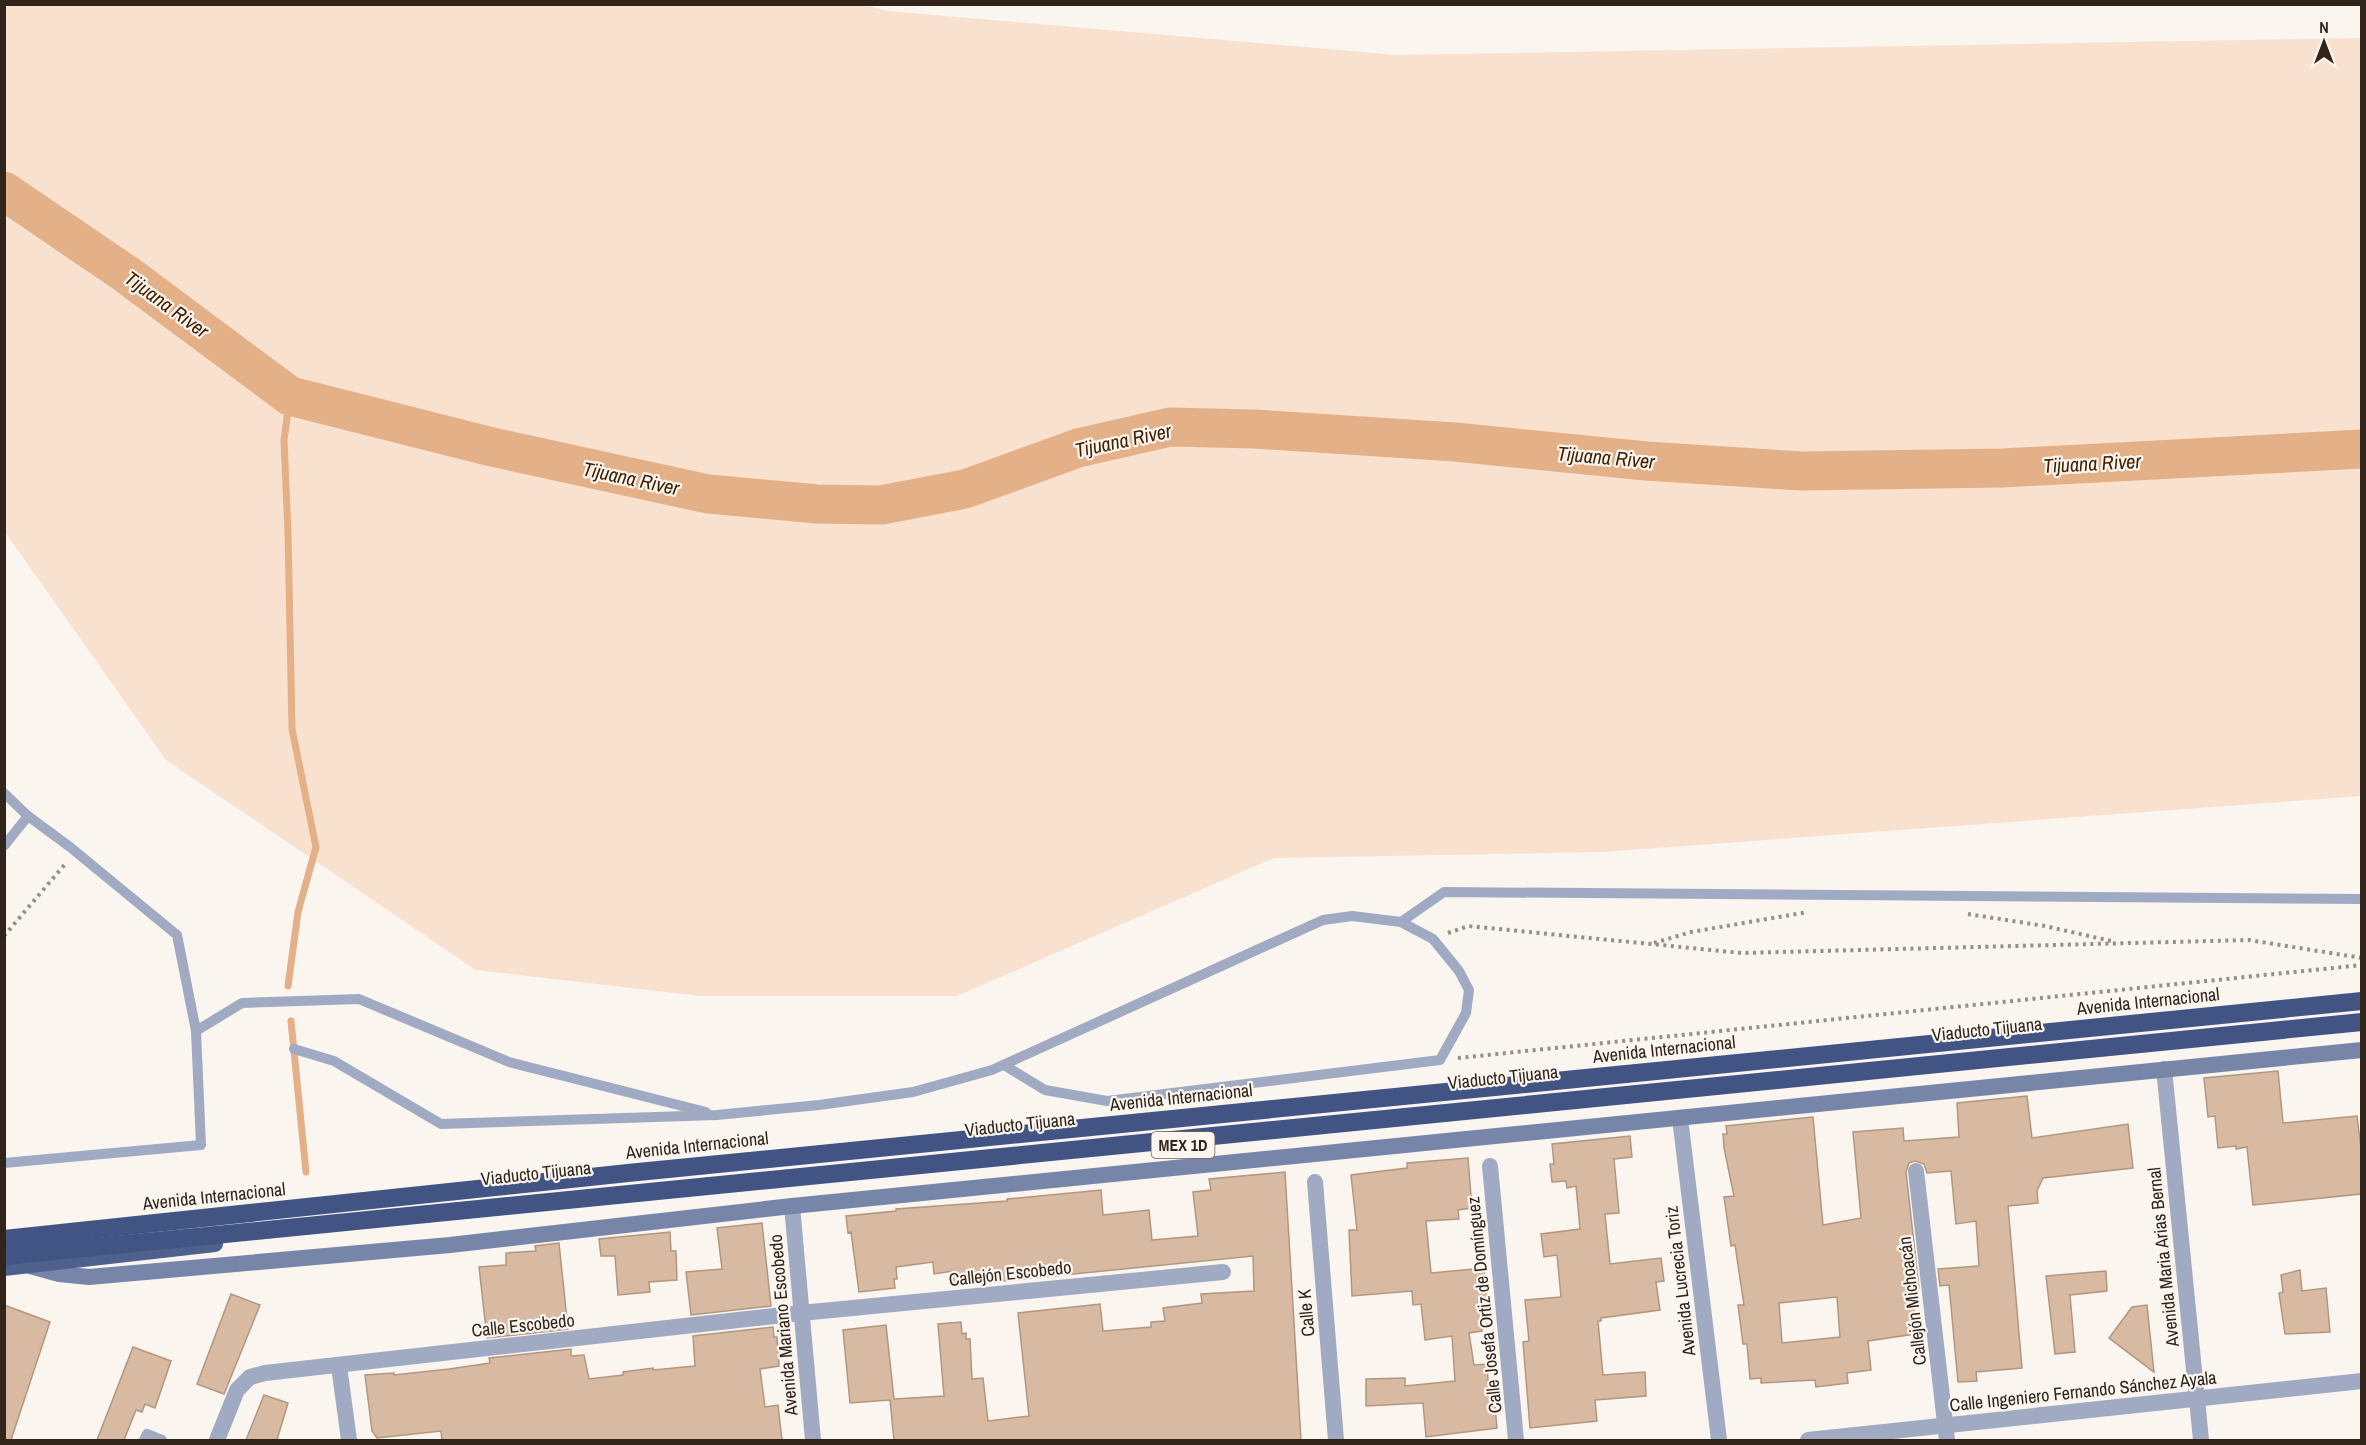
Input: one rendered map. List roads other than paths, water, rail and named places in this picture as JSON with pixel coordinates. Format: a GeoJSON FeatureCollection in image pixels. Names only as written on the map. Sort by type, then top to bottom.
{"type":"FeatureCollection","features":[{"type":"Feature","properties":{"kind":"highway","name":"Avenida Internacional"},"geometry":{"type":"LineString","coordinates":[[4,1239],[675,1169],[2361,1001]]}},
{"type":"Feature","properties":{"kind":"highway","name":"Viaducto Tijuana"},"geometry":{"type":"LineString","coordinates":[[4,1247],[2361,1013]]}},
{"type":"Feature","properties":{"kind":"highway","name":"Viaducto Tijuana"},"geometry":{"type":"LineString","coordinates":[[4,1256],[2361,1023]]}},
{"type":"Feature","properties":{"kind":"highway","name":"MEX 1D"},"geometry":{"type":"LineString","coordinates":[[4,1268],[575,1206],[2361,1028]]}},
{"type":"Feature","properties":{"kind":"main road"},"geometry":{"type":"LineString","coordinates":[[26,1265],[59,1274],[89,1277],[450,1245],[792,1206],[2361,1050]]}},
{"type":"Feature","properties":{"kind":"street","name":"Avenida Maria Arias Bernal"},"geometry":{"type":"LineString","coordinates":[[2164,1069],[2201,1440]]}},
{"type":"Feature","properties":{"kind":"street","name":"Avenida Lucrecia Toriz"},"geometry":{"type":"LineString","coordinates":[[1680,1118],[1719,1440]]}},
{"type":"Feature","properties":{"kind":"street","name":"Calle Josefa Ortiz de Domínguez"},"geometry":{"type":"LineString","coordinates":[[1490,1166],[1516,1440]]}},
{"type":"Feature","properties":{"kind":"street","name":"Callejón Michoacán"},"geometry":{"type":"LineString","coordinates":[[1916,1170],[1946,1434]]}},
{"type":"Feature","properties":{"kind":"street","name":"Calle K"},"geometry":{"type":"LineString","coordinates":[[1314,1182],[1335,1440]]}},
{"type":"Feature","properties":{"kind":"street","name":"Avenida Mariano Escobedo"},"geometry":{"type":"LineString","coordinates":[[792,1206],[813,1440]]}},
{"type":"Feature","properties":{"kind":"street","name":"Callejón Escobedo"},"geometry":{"type":"LineString","coordinates":[[801,1313],[1223,1272]]}},
{"type":"Feature","properties":{"kind":"street","name":"Calle Escobedo"},"geometry":{"type":"LineString","coordinates":[[217,1440],[237,1390],[250,1377],[265,1373],[801,1313]]}},
{"type":"Feature","properties":{"kind":"street"},"geometry":{"type":"LineString","coordinates":[[339,1366],[349,1440]]}},
{"type":"Feature","properties":{"kind":"street","name":"Calle Ingeniero Fernando Sánchez Ayala"},"geometry":{"type":"LineString","coordinates":[[1808,1440],[1946,1434],[2197,1398],[2361,1381]]}},
{"type":"Feature","properties":{"kind":"lane"},"geometry":{"type":"LineString","coordinates":[[4,793],[28,816],[177,935],[196,1030],[201,1145],[4,1163]]}},
{"type":"Feature","properties":{"kind":"lane"},"geometry":{"type":"LineString","coordinates":[[4,846],[28,816]]}},
{"type":"Feature","properties":{"kind":"lane"},"geometry":{"type":"LineString","coordinates":[[1401,922],[1444,892],[2361,899]]}},
{"type":"Feature","properties":{"kind":"lane"},"geometry":{"type":"LineString","coordinates":[[294,1049],[334,1061],[441,1124],[717,1115],[819,1105],[913,1092],[992,1070],[1323,920],[1352,916],[1401,922],[1433,939],[1459,971],[1469,990],[1466,1013],[1440,1060],[1107,1101],[1045,1090],[1004,1065]]}},
{"type":"Feature","properties":{"kind":"lane"},"geometry":{"type":"LineString","coordinates":[[196,1030],[242,1003],[359,999],[509,1062],[717,1115]]}},
{"type":"Feature","properties":{"kind":"lane"},"geometry":{"type":"LineString","coordinates":[[144,1440],[147,1434],[162,1440]]}},
{"type":"Feature","properties":{"kind":"waterway","name":"Tijuana River"},"geometry":{"type":"LineString","coordinates":[[4,191],[126,274],[290,396],[492,447],[708,494],[817,504],[881,505],[965,489],[1078,448],[1170,427],[1254,429],[1455,442],[1646,461],[1802,471],[2002,468],[2362,449]]}},
{"type":"Feature","properties":{"kind":"waterway"},"geometry":{"type":"LineString","coordinates":[[288,986],[298,912],[316,847],[292,729],[284,440],[290,396]]}},
{"type":"Feature","properties":{"kind":"waterway"},"geometry":{"type":"LineString","coordinates":[[291,1021],[306,1172]]}}]}
